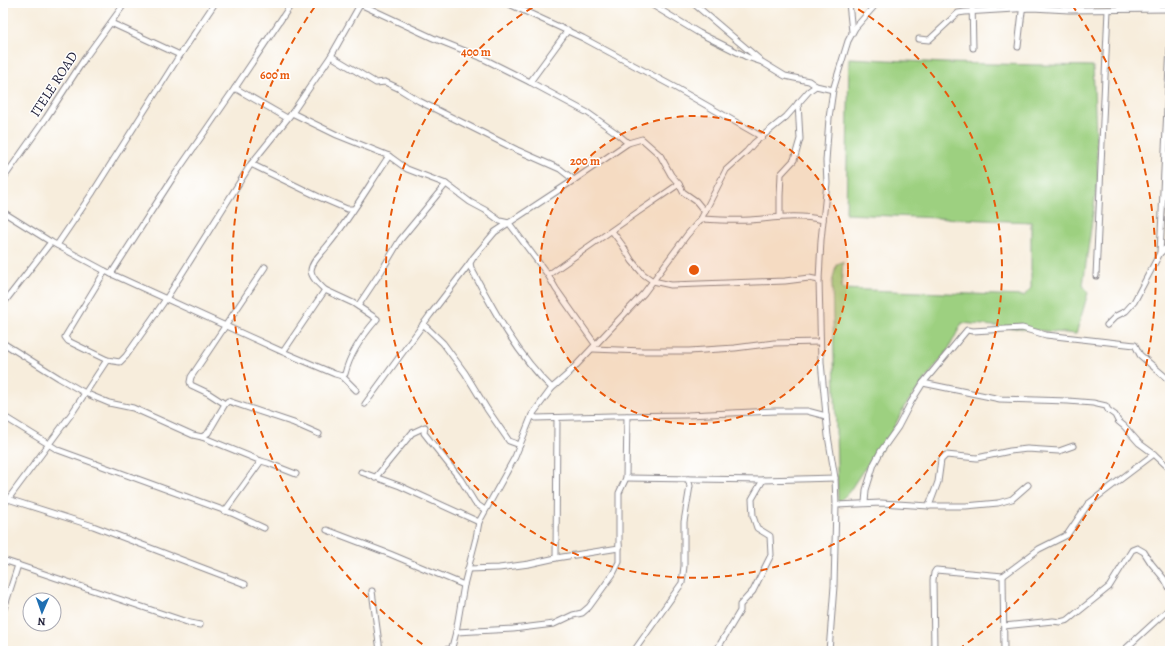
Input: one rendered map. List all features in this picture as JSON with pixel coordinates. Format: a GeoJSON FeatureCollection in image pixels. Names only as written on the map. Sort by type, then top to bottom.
{"type":"FeatureCollection","features":[{"type":"Feature","properties":{"kind":"street","name":"ITELE ROAD"},"geometry":{"type":"LineString","coordinates":[[3,179],[46,118],[85,58],[125,3]]}},
{"type":"Feature","properties":{"kind":"street"},"geometry":{"type":"LineString","coordinates":[[57,245],[215,3]]}},
{"type":"Feature","properties":{"kind":"street"},"geometry":{"type":"LineString","coordinates":[[111,274],[172,179],[292,3]]}},
{"type":"Feature","properties":{"kind":"street"},"geometry":{"type":"LineString","coordinates":[[105,271],[65,337],[68,341],[107,360],[120,362],[166,299],[250,164],[292,113],[332,56],[360,3],[433,38],[480,57],[530,82],[588,113],[628,143]]}},
{"type":"Feature","properties":{"kind":"street"},"geometry":{"type":"LineString","coordinates":[[507,3],[568,30],[676,88],[762,137]]}},
{"type":"Feature","properties":{"kind":"street"},"geometry":{"type":"LineString","coordinates":[[649,3],[699,33],[747,57],[762,62]]}},
{"type":"Feature","properties":{"kind":"street"},"geometry":{"type":"LineString","coordinates":[[693,3],[762,62],[784,76],[809,81],[816,86],[833,90]]}},
{"type":"Feature","properties":{"kind":"street"},"geometry":{"type":"LineString","coordinates":[[849,3],[852,32]]}},
{"type":"Feature","properties":{"kind":"street"},"geometry":{"type":"LineString","coordinates":[[829,651],[834,586],[836,505],[835,478],[828,436],[821,362],[819,280],[827,183],[826,161],[828,118],[833,90],[848,41],[852,32],[877,3]]}},
{"type":"Feature","properties":{"kind":"street"},"geometry":{"type":"LineString","coordinates":[[972,3],[973,48]]}},
{"type":"Feature","properties":{"kind":"street"},"geometry":{"type":"LineString","coordinates":[[1018,47],[1023,3]]}},
{"type":"Feature","properties":{"kind":"street"},"geometry":{"type":"LineString","coordinates":[[919,39],[929,40],[958,13],[972,11],[1032,8],[1069,10],[1170,9]]}},
{"type":"Feature","properties":{"kind":"street"},"geometry":{"type":"LineString","coordinates":[[1096,276],[1108,10]]}},
{"type":"Feature","properties":{"kind":"street"},"geometry":{"type":"LineString","coordinates":[[111,23],[180,55]]}},
{"type":"Feature","properties":{"kind":"street"},"geometry":{"type":"LineString","coordinates":[[530,82],[568,30]]}},
{"type":"Feature","properties":{"kind":"street"},"geometry":{"type":"LineString","coordinates":[[1160,253],[1170,46]]}},
{"type":"Feature","properties":{"kind":"street"},"geometry":{"type":"LineString","coordinates":[[332,56],[376,83],[385,82],[398,88],[419,101],[517,150],[560,169],[574,180]]}},
{"type":"Feature","properties":{"kind":"street"},"geometry":{"type":"LineString","coordinates":[[428,651],[451,650],[479,522],[520,445],[532,415],[552,388],[567,375],[622,318],[653,281],[686,235],[705,212],[726,170],[786,117],[809,91],[816,86]]}},
{"type":"Feature","properties":{"kind":"street"},"geometry":{"type":"LineString","coordinates":[[235,88],[287,118]]}},
{"type":"Feature","properties":{"kind":"street"},"geometry":{"type":"LineString","coordinates":[[780,216],[781,174],[794,160],[800,139],[798,103]]}},
{"type":"Feature","properties":{"kind":"street"},"geometry":{"type":"LineString","coordinates":[[292,113],[337,135],[389,156],[407,169],[446,184],[470,202],[485,210],[500,221],[509,223],[548,275],[594,346]]}},
{"type":"Feature","properties":{"kind":"street"},"geometry":{"type":"LineString","coordinates":[[365,404],[423,324],[470,263],[472,258],[495,232],[628,143],[642,139],[660,155],[671,175],[679,184],[683,192],[696,201],[705,212]]}},
{"type":"Feature","properties":{"kind":"street"},"geometry":{"type":"LineString","coordinates":[[342,376],[345,374],[347,366],[363,335],[377,319],[358,306],[325,290],[317,282],[311,268],[317,258],[339,231],[389,156]]}},
{"type":"Feature","properties":{"kind":"street"},"geometry":{"type":"LineString","coordinates":[[250,164],[318,196],[353,209]]}},
{"type":"Feature","properties":{"kind":"street"},"geometry":{"type":"LineString","coordinates":[[358,306],[400,240],[446,184]]}},
{"type":"Feature","properties":{"kind":"street"},"geometry":{"type":"LineString","coordinates":[[548,275],[679,184]]}},
{"type":"Feature","properties":{"kind":"street"},"geometry":{"type":"LineString","coordinates":[[3,212],[51,242],[105,271],[283,352],[342,376],[356,390]]}},
{"type":"Feature","properties":{"kind":"street"},"geometry":{"type":"LineString","coordinates":[[700,219],[750,220],[780,216],[823,220]]}},
{"type":"Feature","properties":{"kind":"street"},"geometry":{"type":"LineString","coordinates":[[612,231],[632,261],[643,274],[653,281],[671,285],[785,281],[808,278],[819,280]]}},
{"type":"Feature","properties":{"kind":"street"},"geometry":{"type":"LineString","coordinates":[[3,304],[51,242]]}},
{"type":"Feature","properties":{"kind":"street"},"geometry":{"type":"LineString","coordinates":[[1107,325],[1116,316],[1126,311],[1134,302],[1160,253],[1170,245]]}},
{"type":"Feature","properties":{"kind":"street"},"geometry":{"type":"LineString","coordinates":[[470,263],[471,268],[492,306],[525,358],[539,376],[552,388]]}},
{"type":"Feature","properties":{"kind":"street"},"geometry":{"type":"LineString","coordinates":[[225,404],[208,393],[191,385],[190,376],[265,267]]}},
{"type":"Feature","properties":{"kind":"street"},"geometry":{"type":"LineString","coordinates":[[283,352],[325,290]]}},
{"type":"Feature","properties":{"kind":"street"},"geometry":{"type":"LineString","coordinates":[[423,324],[443,343],[465,373],[509,441],[520,445]]}},
{"type":"Feature","properties":{"kind":"street"},"geometry":{"type":"LineString","coordinates":[[864,503],[866,490],[874,464],[881,451],[898,427],[923,383],[967,330],[974,331],[1022,328],[1046,335],[1135,345],[1140,355],[1170,381]]}},
{"type":"Feature","properties":{"kind":"street"},"geometry":{"type":"LineString","coordinates":[[594,346],[643,351],[689,351],[735,348],[774,343],[820,342]]}},
{"type":"Feature","properties":{"kind":"street"},"geometry":{"type":"LineString","coordinates":[[3,343],[85,393],[109,403],[133,408],[193,435],[202,437],[296,474]]}},
{"type":"Feature","properties":{"kind":"street"},"geometry":{"type":"LineString","coordinates":[[3,506],[85,393],[107,360]]}},
{"type":"Feature","properties":{"kind":"street"},"geometry":{"type":"LineString","coordinates":[[1166,376],[1170,371]]}},
{"type":"Feature","properties":{"kind":"street"},"geometry":{"type":"LineString","coordinates":[[923,383],[1000,398],[1068,401],[1093,403],[1106,406],[1139,443],[1154,454],[1170,469]]}},
{"type":"Feature","properties":{"kind":"street"},"geometry":{"type":"LineString","coordinates":[[202,437],[208,433],[225,404],[228,402],[319,434]]}},
{"type":"Feature","properties":{"kind":"street"},"geometry":{"type":"LineString","coordinates":[[532,415],[536,418],[557,418],[807,411],[826,416]]}},
{"type":"Feature","properties":{"kind":"street"},"geometry":{"type":"LineString","coordinates":[[3,416],[58,450],[225,511],[264,528]]}},
{"type":"Feature","properties":{"kind":"street"},"geometry":{"type":"LineString","coordinates":[[468,570],[529,564],[619,548],[619,493],[626,478],[627,416]]}},
{"type":"Feature","properties":{"kind":"street"},"geometry":{"type":"LineString","coordinates":[[556,558],[557,418]]}},
{"type":"Feature","properties":{"kind":"street"},"geometry":{"type":"LineString","coordinates":[[375,478],[412,432],[425,427],[424,434],[460,480],[475,503],[485,510]]}},
{"type":"Feature","properties":{"kind":"street"},"geometry":{"type":"LineString","coordinates":[[929,506],[938,482],[941,460],[946,455],[977,458],[1010,450],[1027,449],[1059,451],[1073,446]]}},
{"type":"Feature","properties":{"kind":"street"},"geometry":{"type":"LineString","coordinates":[[934,651],[934,573],[936,570],[1003,576],[1038,549],[1068,535],[1088,504],[1154,454]]}},
{"type":"Feature","properties":{"kind":"street"},"geometry":{"type":"LineString","coordinates":[[225,511],[261,461]]}},
{"type":"Feature","properties":{"kind":"street"},"geometry":{"type":"LineString","coordinates":[[361,472],[400,486],[479,522]]}},
{"type":"Feature","properties":{"kind":"street"},"geometry":{"type":"LineString","coordinates":[[626,478],[763,480],[835,478]]}},
{"type":"Feature","properties":{"kind":"street"},"geometry":{"type":"LineString","coordinates":[[634,651],[682,583],[684,566],[684,522],[690,486],[688,479]]}},
{"type":"Feature","properties":{"kind":"street"},"geometry":{"type":"LineString","coordinates":[[716,651],[740,611],[740,605],[753,591],[770,555],[770,536],[757,528],[753,516],[752,499],[763,480]]}},
{"type":"Feature","properties":{"kind":"street"},"geometry":{"type":"LineString","coordinates":[[836,505],[864,503],[966,506],[998,503],[1012,499],[1028,485]]}},
{"type":"Feature","properties":{"kind":"street"},"geometry":{"type":"LineString","coordinates":[[8,499],[93,526],[246,584]]}},
{"type":"Feature","properties":{"kind":"street"},"geometry":{"type":"LineString","coordinates":[[327,530],[464,585]]}},
{"type":"Feature","properties":{"kind":"street"},"geometry":{"type":"LineString","coordinates":[[456,632],[513,629],[554,624],[573,615],[582,613],[589,607],[613,574],[619,562],[619,542]]}},
{"type":"Feature","properties":{"kind":"street"},"geometry":{"type":"LineString","coordinates":[[1004,626],[1053,621],[1060,622],[1068,620],[1109,587],[1132,550],[1137,548],[1144,552],[1170,589]]}},
{"type":"Feature","properties":{"kind":"street"},"geometry":{"type":"LineString","coordinates":[[3,560],[190,623],[200,625]]}},
{"type":"Feature","properties":{"kind":"street"},"geometry":{"type":"LineString","coordinates":[[3,612],[18,565]]}},
{"type":"Feature","properties":{"kind":"street"},"geometry":{"type":"LineString","coordinates":[[1003,576],[1004,651]]}},
{"type":"Feature","properties":{"kind":"street"},"geometry":{"type":"LineString","coordinates":[[372,591],[380,651]]}},
{"type":"Feature","properties":{"kind":"street"},"geometry":{"type":"LineString","coordinates":[[1123,651],[1170,608]]}},
{"type":"Feature","properties":{"kind":"green space"},"geometry":{"type":"Polygon","coordinates":[[[849,58],[944,63],[1093,66],[1098,178],[1083,285],[1088,293],[1076,334],[962,323],[948,350],[904,407],[887,442],[862,472],[849,492],[838,503],[832,283],[836,265],[843,261],[841,289],[1024,296],[1031,288],[1031,222],[846,214],[849,58]]]}}]}
